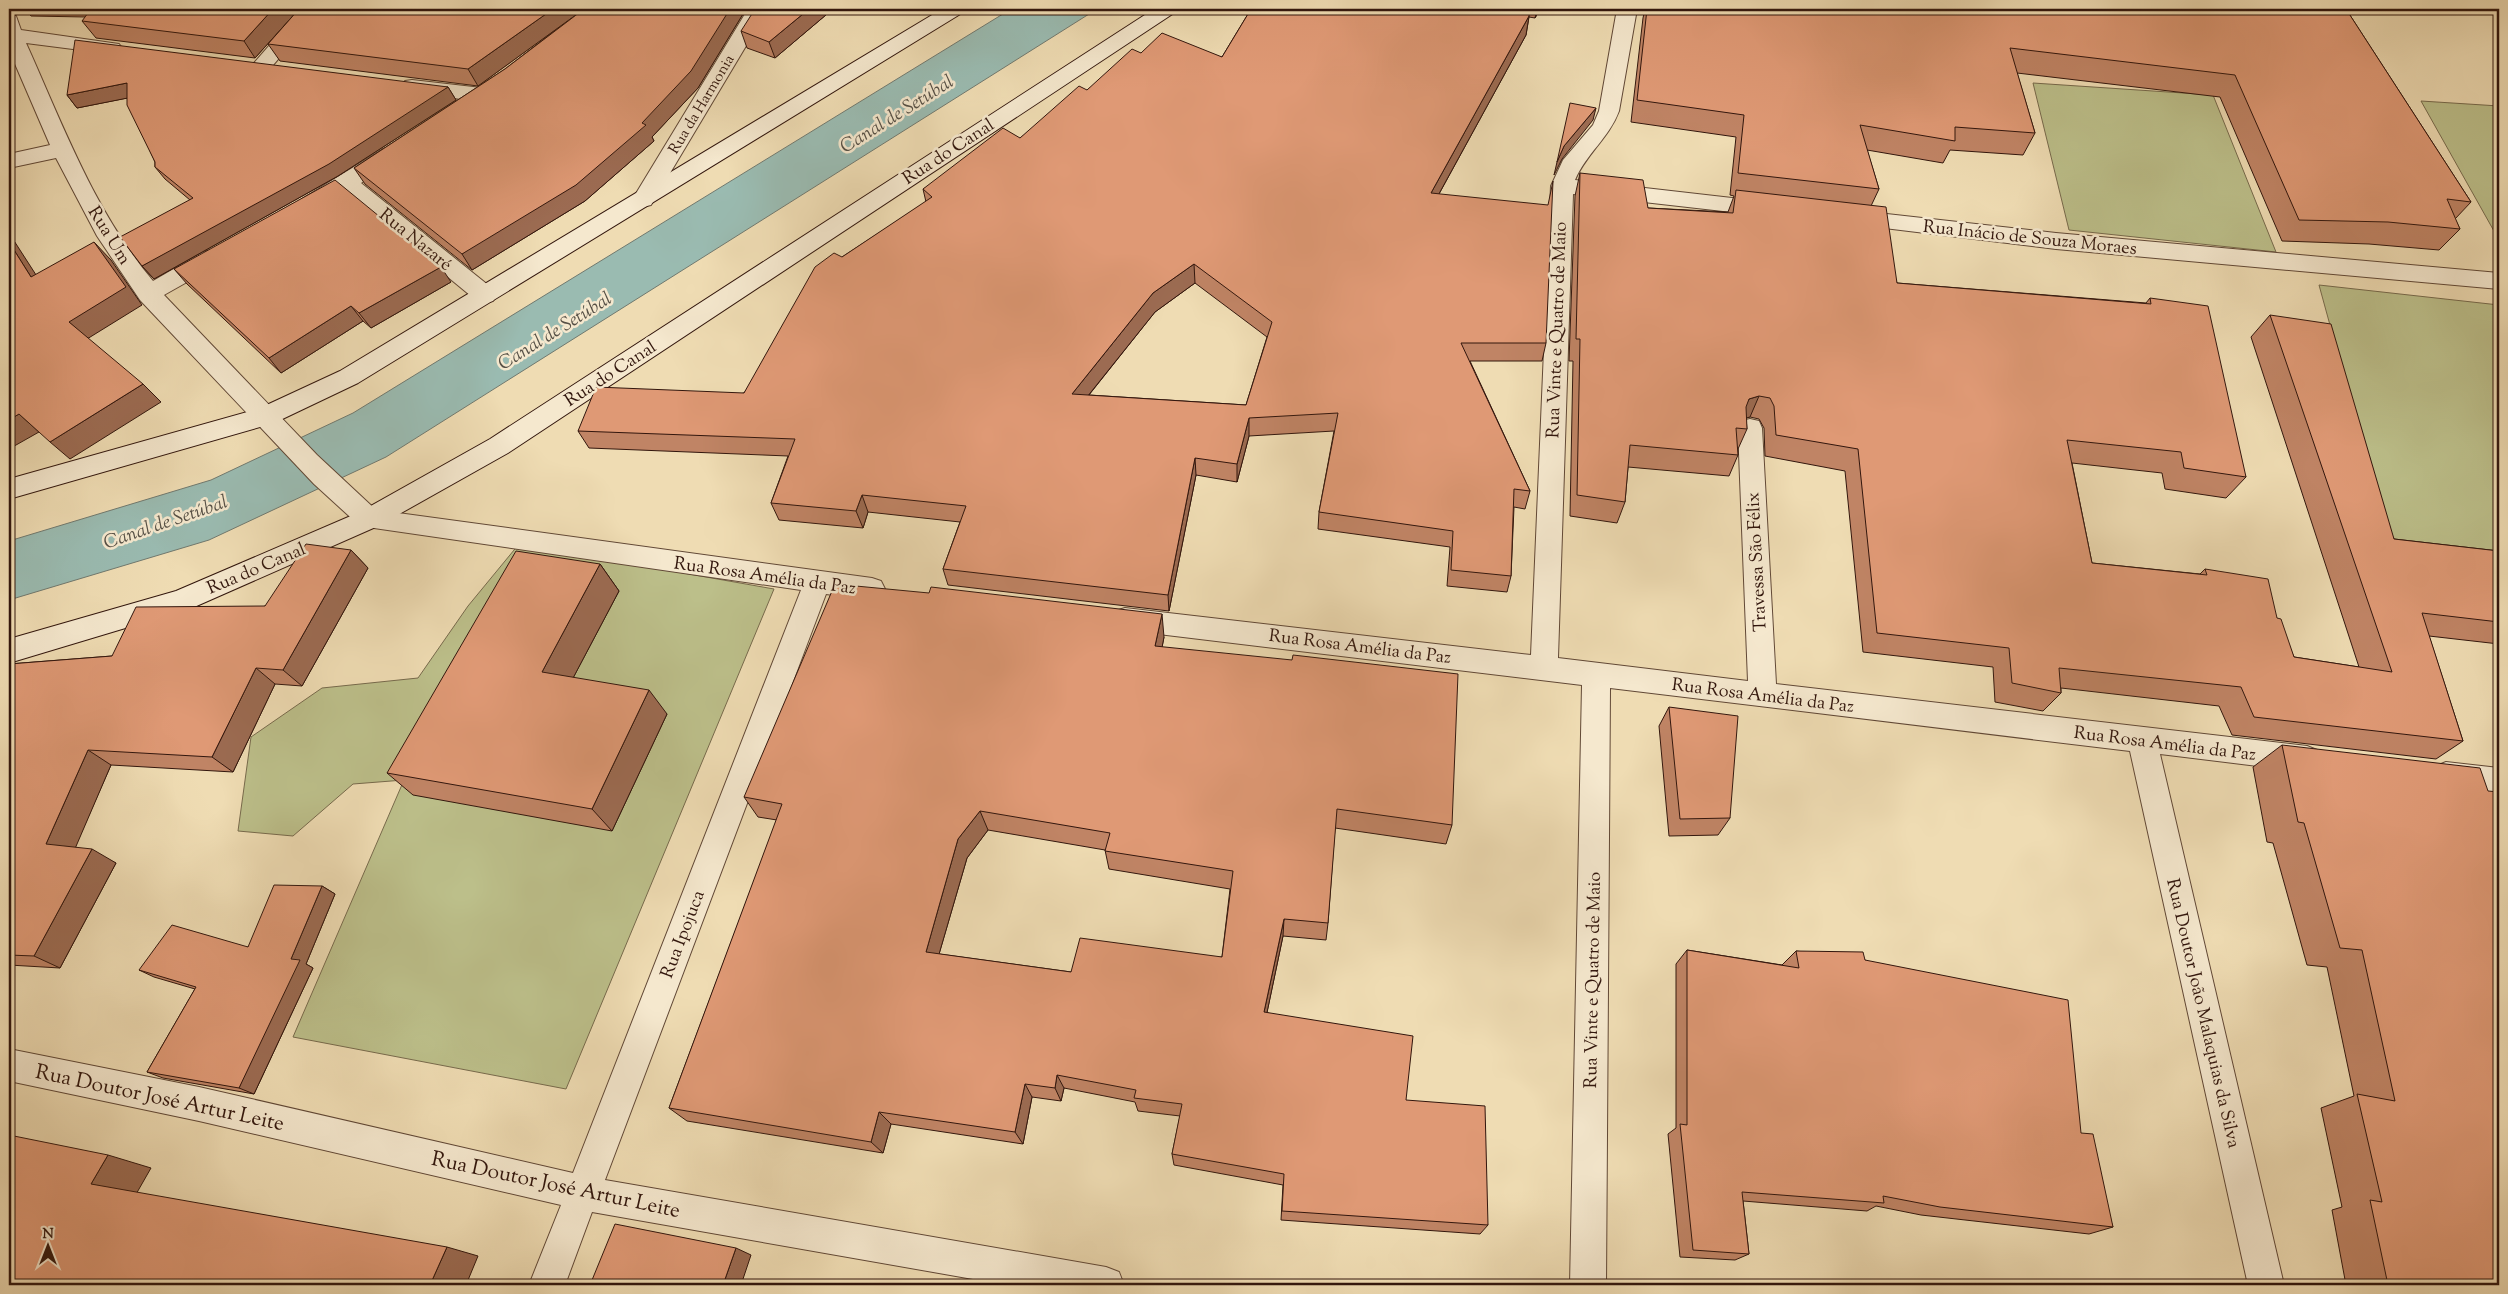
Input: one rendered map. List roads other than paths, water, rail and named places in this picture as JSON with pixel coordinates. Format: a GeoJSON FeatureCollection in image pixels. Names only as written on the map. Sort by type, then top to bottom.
{"type":"FeatureCollection","features":[{"type":"Feature","properties":{"kind":"street"},"geometry":{"type":"LineString","coordinates":[[261,67],[312,9]]}},
{"type":"Feature","properties":{"kind":"street","name":"Rua da Harmonia"},"geometry":{"type":"LineString","coordinates":[[643,200],[758,9]]}},
{"type":"Feature","properties":{"kind":"street"},"geometry":{"type":"LineString","coordinates":[[9,489],[265,416],[349,377],[955,9]]}},
{"type":"Feature","properties":{"kind":"street","name":"Rua do Canal"},"geometry":{"type":"LineString","coordinates":[[9,651],[182,600],[369,519],[500,446],[1167,9]]}},
{"type":"Feature","properties":{"kind":"street","name":"Rua Vinte e Quatro de Maio"},"geometry":{"type":"LineString","coordinates":[[1544,668],[1547,526],[1556,380],[1562,186],[1571,165],[1603,127],[1609,111],[1619,64],[1627,9]]}},
{"type":"Feature","properties":{"kind":"street"},"geometry":{"type":"LineString","coordinates":[[10,28],[134,51]]}},
{"type":"Feature","properties":{"kind":"street","name":"Rua Um"},"geometry":{"type":"LineString","coordinates":[[10,28],[85,194],[109,237],[148,294],[265,416]]}},
{"type":"Feature","properties":{"kind":"street"},"geometry":{"type":"LineString","coordinates":[[396,84],[490,90],[458,110]]}},
{"type":"Feature","properties":{"kind":"street"},"geometry":{"type":"LineString","coordinates":[[295,212],[346,183],[410,142]]}},
{"type":"Feature","properties":{"kind":"street"},"geometry":{"type":"LineString","coordinates":[[9,161],[64,149]]}},
{"type":"Feature","properties":{"kind":"street","name":"Rua Nazaré"},"geometry":{"type":"LineString","coordinates":[[346,183],[485,296]]}},
{"type":"Feature","properties":{"kind":"street"},"geometry":{"type":"LineString","coordinates":[[1562,186],[1789,211]]}},
{"type":"Feature","properties":{"kind":"street","name":"Rua Inácio de Souza Moraes"},"geometry":{"type":"LineString","coordinates":[[1829,216],[2056,241],[2499,281]]}},
{"type":"Feature","properties":{"kind":"street"},"geometry":{"type":"LineString","coordinates":[[148,294],[226,250]]}},
{"type":"Feature","properties":{"kind":"street"},"geometry":{"type":"LineString","coordinates":[[265,416],[286,441],[343,498],[369,519]]}},
{"type":"Feature","properties":{"kind":"street","name":"Travessa São Félix"},"geometry":{"type":"LineString","coordinates":[[1750,428],[1763,695]]}},
{"type":"Feature","properties":{"kind":"street","name":"Rua Rosa Amélia da Paz"},"geometry":{"type":"LineString","coordinates":[[369,519],[817,583],[896,592]]}},
{"type":"Feature","properties":{"kind":"street","name":"Rua Ipojuca"},"geometry":{"type":"LineString","coordinates":[[547,1285],[817,583]]}},
{"type":"Feature","properties":{"kind":"street","name":"Rua Rosa Amélia da Paz"},"geometry":{"type":"LineString","coordinates":[[1102,616],[2330,762]]}},
{"type":"Feature","properties":{"kind":"street","name":"Rua Vinte e Quatro de Maio"},"geometry":{"type":"LineString","coordinates":[[1588,1285],[1596,674]]}},
{"type":"Feature","properties":{"kind":"street","name":"Rua Doutor João Malaquias da Silva"},"geometry":{"type":"LineString","coordinates":[[2142,740],[2266,1285]]}},
{"type":"Feature","properties":{"kind":"street"},"geometry":{"type":"LineString","coordinates":[[2420,772],[2499,781]]}},
{"type":"Feature","properties":{"kind":"street","name":"Rua Doutor José Artur Leite"},"geometry":{"type":"LineString","coordinates":[[9,1065],[198,1104],[583,1193],[1091,1284]]}},
{"type":"Feature","properties":{"kind":"water","name":"Canal de Setúbal"},"geometry":{"type":"Polygon","coordinates":[[[1011,9],[1097,9],[386,457],[209,540],[9,600],[9,541],[211,480],[353,413],[1011,9]]]}}]}
